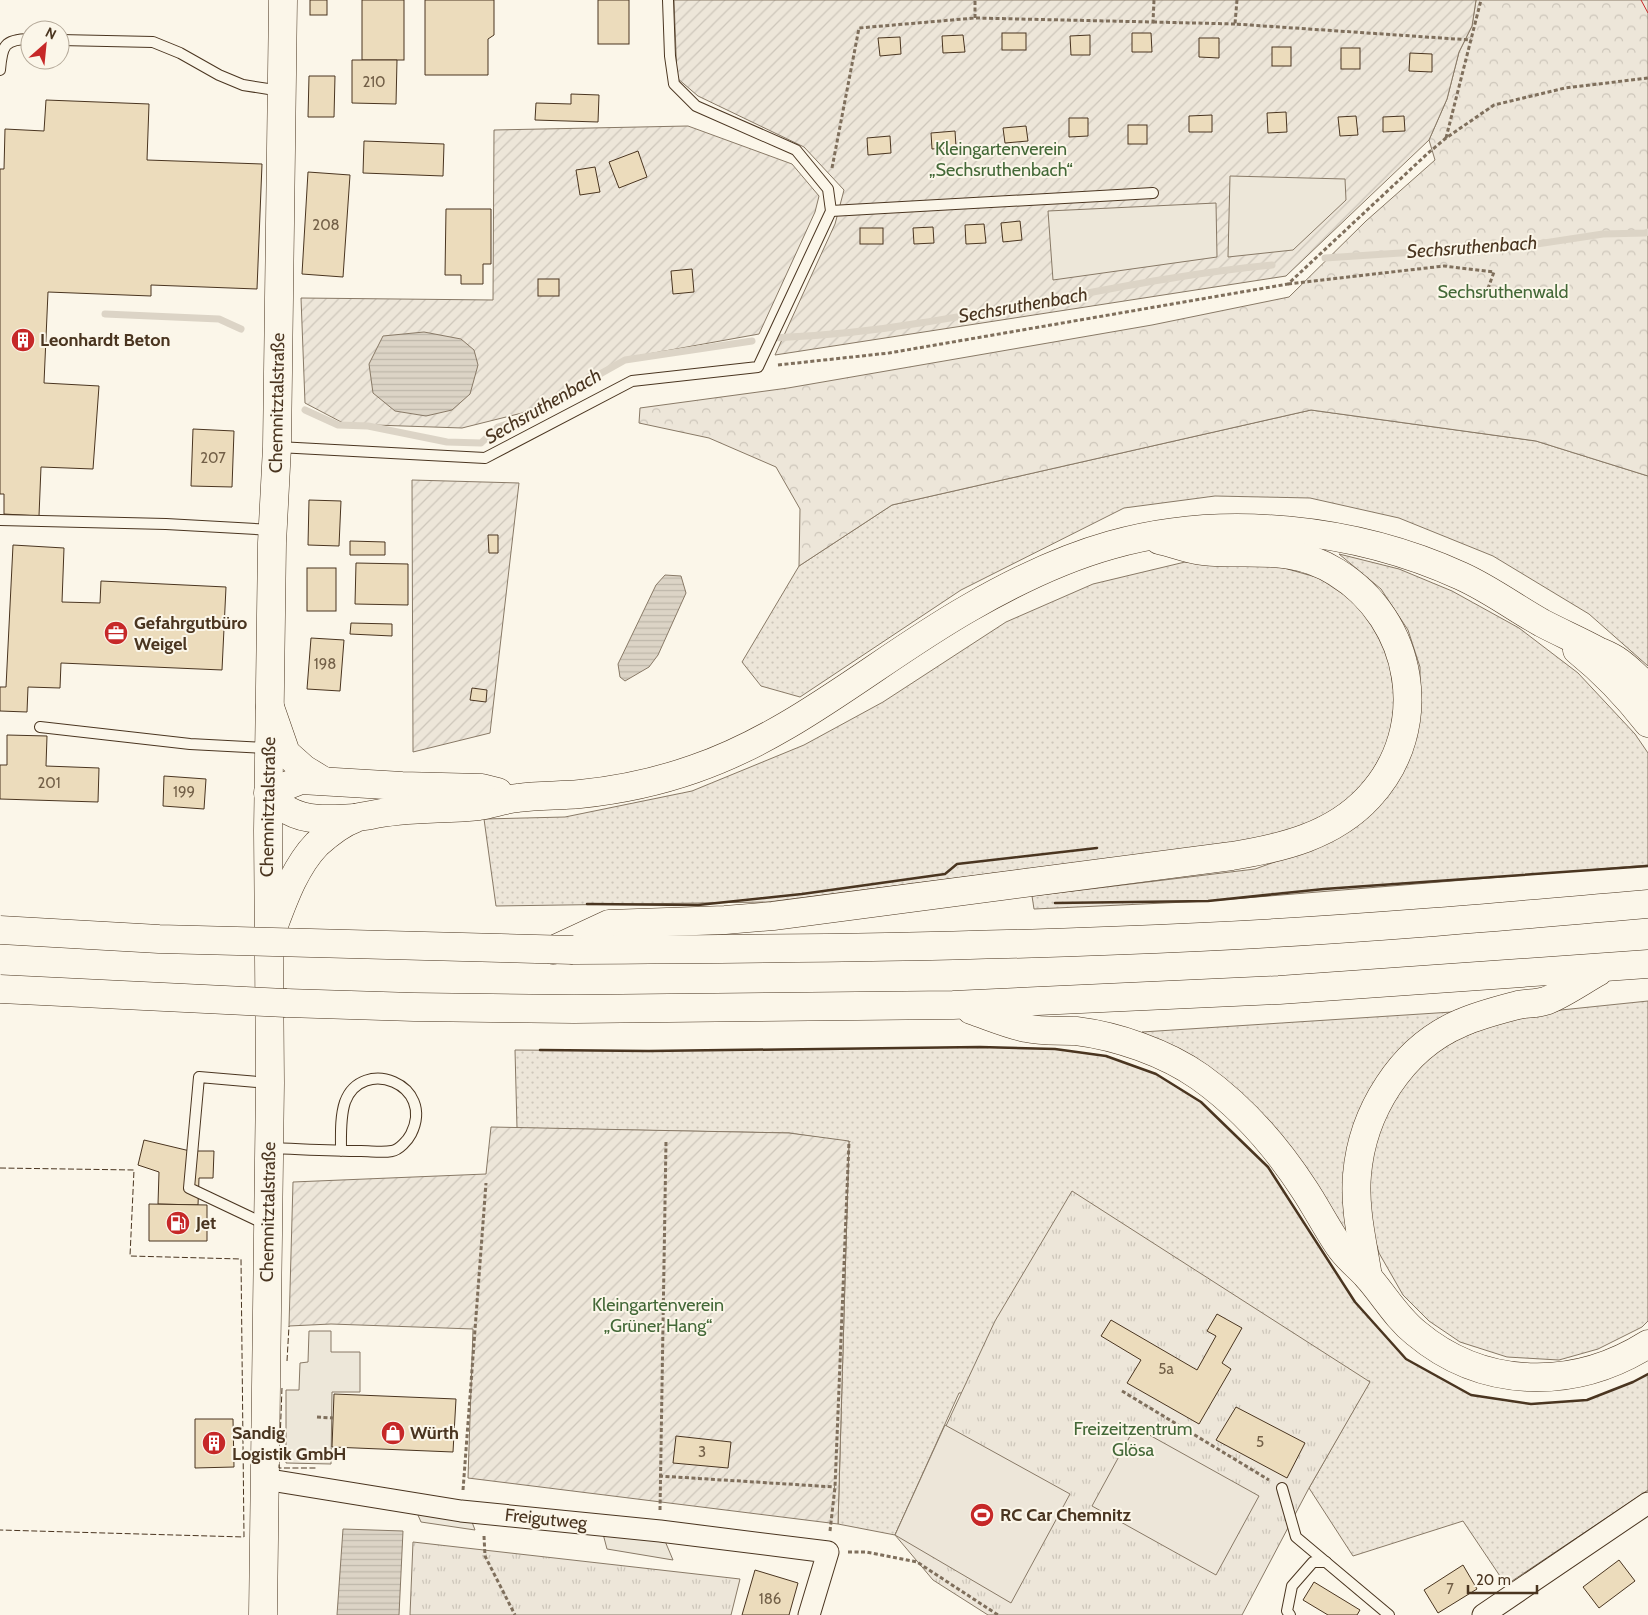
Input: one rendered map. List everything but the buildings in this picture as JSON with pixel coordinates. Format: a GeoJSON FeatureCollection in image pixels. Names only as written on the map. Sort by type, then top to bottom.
{"type":"FeatureCollection","features":[{"type":"Feature","properties":{"kind":"main road","name":"Chemnitztalstraße"},"geometry":{"type":"LineString","coordinates":[[263,1615],[270,1083],[268,793],[273,530],[277,447],[283,0]]}},
{"type":"Feature","properties":{"kind":"main road"},"geometry":{"type":"LineString","coordinates":[[517,798],[482,788],[402,786],[322,780],[301,780],[268,793],[287,810],[300,816],[321,819],[356,818],[392,810],[480,806],[517,798],[579,794],[617,789],[663,779],[698,768],[731,754],[802,717],[941,625],[1007,586],[1079,555],[1113,544],[1148,536],[1191,530],[1235,528],[1312,533],[1377,546],[1461,576],[1500,596],[1540,622],[1588,659],[1648,723]]}},
{"type":"Feature","properties":{"kind":"main road"},"geometry":{"type":"LineString","coordinates":[[566,947],[609,924],[724,920],[773,916],[1232,856],[1267,850],[1292,843],[1321,832],[1342,820],[1369,797],[1390,768],[1406,725],[1408,688],[1403,661],[1391,630],[1372,601],[1353,583],[1333,570],[1309,559],[1281,552],[1202,551],[1148,536]]}},
{"type":"Feature","properties":{"kind":"main road"},"geometry":{"type":"LineString","coordinates":[[1540,622],[1617,660],[1648,687]]}},
{"type":"Feature","properties":{"kind":"main road"},"geometry":{"type":"LineString","coordinates":[[270,707],[286,753],[304,769],[322,780]]}},
{"type":"Feature","properties":{"kind":"main road"},"geometry":{"type":"LineString","coordinates":[[268,940],[299,867],[309,853],[336,829],[356,818]]}},
{"type":"Feature","properties":{"kind":"main road"},"geometry":{"type":"LineString","coordinates":[[0,930],[159,939],[566,947],[806,949],[1200,937],[1470,920],[1648,904]]}},
{"type":"Feature","properties":{"kind":"main road"},"geometry":{"type":"LineString","coordinates":[[0,989],[157,998],[414,1007],[574,1009],[953,1005],[1278,990],[1603,969],[1648,964]]}},
{"type":"Feature","properties":{"kind":"main road"},"geometry":{"type":"LineString","coordinates":[[1368,1277],[1357,1209],[1356,1176],[1362,1142],[1374,1110],[1393,1079],[1411,1058],[1433,1038],[1458,1024],[1500,1010],[1546,1001],[1603,969]]}},
{"type":"Feature","properties":{"kind":"main road"},"geometry":{"type":"LineString","coordinates":[[953,1005],[1028,1029],[1098,1034],[1150,1051],[1198,1075],[1245,1114],[1265,1136],[1303,1186],[1340,1247],[1368,1277],[1397,1313],[1415,1332],[1453,1357],[1478,1368],[1514,1377],[1538,1378],[1588,1372],[1611,1364],[1648,1344]]}},
{"type":"Feature","properties":{"kind":"street","name":"Freigutweg"},"geometry":{"type":"LineString","coordinates":[[264,1479],[461,1511],[660,1530],[828,1552]]}},
{"type":"Feature","properties":{"kind":"street"},"geometry":{"type":"LineString","coordinates":[[1483,1615],[1648,1503]]}},
{"type":"Feature","properties":{"kind":"street"},"geometry":{"type":"LineString","coordinates":[[810,1615],[828,1552]]}},
{"type":"Feature","properties":{"kind":"lane"},"geometry":{"type":"LineString","coordinates":[[277,447],[485,458],[632,382],[758,368],[831,211],[828,189],[796,150],[696,106],[674,84],[670,56],[668,0]]}},
{"type":"Feature","properties":{"kind":"lane"},"geometry":{"type":"LineString","coordinates":[[0,70],[2,53],[6,43],[20,39]]}},
{"type":"Feature","properties":{"kind":"lane"},"geometry":{"type":"LineString","coordinates":[[70,40],[153,42],[180,53],[219,75],[243,85],[282,91]]}},
{"type":"Feature","properties":{"kind":"lane"},"geometry":{"type":"LineString","coordinates":[[831,211],[1153,193]]}},
{"type":"Feature","properties":{"kind":"lane"},"geometry":{"type":"LineString","coordinates":[[0,520],[166,524],[273,530]]}},
{"type":"Feature","properties":{"kind":"lane"},"geometry":{"type":"LineString","coordinates":[[40,727],[190,744],[269,748]]}},
{"type":"Feature","properties":{"kind":"lane"},"geometry":{"type":"LineString","coordinates":[[268,1225],[189,1188],[199,1077],[270,1083]]}},
{"type":"Feature","properties":{"kind":"lane"},"geometry":{"type":"LineString","coordinates":[[269,1148],[341,1151],[394,1151],[408,1140],[417,1122],[415,1104],[406,1090],[393,1080],[380,1078],[366,1080],[354,1088],[345,1101],[342,1118],[341,1151]]}},
{"type":"Feature","properties":{"kind":"lane"},"geometry":{"type":"LineString","coordinates":[[1282,1488],[1296,1537],[1389,1615]]}},
{"type":"Feature","properties":{"kind":"lane"},"geometry":{"type":"LineString","coordinates":[[1290,1615],[1287,1611],[1292,1586],[1313,1562],[1326,1562]]}},
{"type":"Feature","properties":{"kind":"path"},"geometry":{"type":"LineString","coordinates":[[975,0],[975,18]]}},
{"type":"Feature","properties":{"kind":"path"},"geometry":{"type":"LineString","coordinates":[[1153,22],[1154,0]]}},
{"type":"Feature","properties":{"kind":"path"},"geometry":{"type":"LineString","coordinates":[[1235,24],[1237,0]]}},
{"type":"Feature","properties":{"kind":"path"},"geometry":{"type":"LineString","coordinates":[[1446,138],[1480,0]]}},
{"type":"Feature","properties":{"kind":"path"},"geometry":{"type":"LineString","coordinates":[[828,189],[859,28],[975,18],[1235,24],[1471,40]]}},
{"type":"Feature","properties":{"kind":"path"},"geometry":{"type":"LineString","coordinates":[[1288,284],[1446,138],[1494,105],[1565,88],[1648,78]]}},
{"type":"Feature","properties":{"kind":"path"},"geometry":{"type":"LineString","coordinates":[[758,368],[889,353],[1288,284],[1444,266],[1494,272],[1487,291]]}},
{"type":"Feature","properties":{"kind":"path"},"geometry":{"type":"LineString","coordinates":[[660,1530],[659,1476],[666,1141]]}},
{"type":"Feature","properties":{"kind":"path"},"geometry":{"type":"LineString","coordinates":[[849,1141],[835,1487],[828,1552],[866,1552],[917,1562],[998,1615]]}},
{"type":"Feature","properties":{"kind":"path"},"geometry":{"type":"LineString","coordinates":[[461,1511],[486,1183]]}},
{"type":"Feature","properties":{"kind":"path"},"geometry":{"type":"LineString","coordinates":[[1122,1391],[1282,1488]]}},
{"type":"Feature","properties":{"kind":"path"},"geometry":{"type":"LineString","coordinates":[[317,1417],[333,1418]]}},
{"type":"Feature","properties":{"kind":"path"},"geometry":{"type":"LineString","coordinates":[[659,1476],[835,1487]]}},
{"type":"Feature","properties":{"kind":"path"},"geometry":{"type":"LineString","coordinates":[[483,1513],[485,1556],[515,1615]]}},
{"type":"Feature","properties":{"kind":"green space","name":"Kleingartenverein „Sechsruthenbach“"},"geometry":{"type":"Polygon","coordinates":[[[674,0],[1476,0],[1472,26],[1459,52],[1447,99],[1429,140],[1286,276],[775,355],[835,224],[844,190],[804,147],[698,96],[677,78],[674,0]]]}},
{"type":"Feature","properties":{"kind":"green space","name":"Sechsruthenwald"},"geometry":{"type":"Polygon","coordinates":[[[1476,0],[1648,0],[1648,476],[1536,441],[1311,410],[892,505],[799,566],[800,509],[776,467],[709,438],[639,423],[640,408],[788,388],[1152,325],[1289,297],[1366,221],[1435,160],[1429,140],[1447,99],[1459,52],[1472,26],[1476,0]]]}},
{"type":"Feature","properties":{"kind":"green space"},"geometry":{"type":"Polygon","coordinates":[[[688,126],[792,164],[819,196],[815,212],[759,334],[626,358],[522,413],[462,428],[345,424],[305,403],[301,298],[493,300],[494,130],[688,126]]]}},
{"type":"Feature","properties":{"kind":"green space"},"geometry":{"type":"Polygon","coordinates":[[[1311,410],[1536,441],[1648,476],[1648,666],[1589,614],[1493,556],[1399,518],[1310,498],[1215,496],[1124,508],[961,590],[800,697],[761,686],[742,662],[799,566],[892,505],[1311,410]]]}},
{"type":"Feature","properties":{"kind":"green space"},"geometry":{"type":"Polygon","coordinates":[[[412,480],[519,483],[490,733],[413,752],[412,480]]]}},
{"type":"Feature","properties":{"kind":"green space"},"geometry":{"type":"Polygon","coordinates":[[[1339,554],[1399,569],[1452,591],[1519,628],[1578,673],[1635,734],[1648,753],[1648,865],[1208,901],[1034,909],[1032,896],[1255,869],[1308,850],[1408,759],[1420,715],[1420,667],[1408,630],[1381,589],[1339,554]]]}},
{"type":"Feature","properties":{"kind":"green space"},"geometry":{"type":"Polygon","coordinates":[[[1185,562],[1263,562],[1319,578],[1362,607],[1387,648],[1395,700],[1389,741],[1363,788],[1317,821],[1271,838],[768,902],[496,906],[484,819],[565,817],[692,791],[804,745],[883,702],[1006,622],[1093,584],[1185,562]]]}},
{"type":"Feature","properties":{"kind":"green space"},"geometry":{"type":"Polygon","coordinates":[[[1648,1001],[1648,1321],[1642,1327],[1598,1349],[1559,1360],[1507,1357],[1460,1342],[1429,1321],[1403,1295],[1379,1253],[1373,1233],[1368,1197],[1369,1157],[1384,1115],[1407,1077],[1445,1044],[1498,1023],[1561,1010],[1648,1001]]]}},
{"type":"Feature","properties":{"kind":"green space"},"geometry":{"type":"Polygon","coordinates":[[[1452,1012],[1386,1067],[1348,1242],[1183,1054],[1142,1032],[1452,1012]]]}},
{"type":"Feature","properties":{"kind":"green space"},"geometry":{"type":"Polygon","coordinates":[[[980,1047],[1055,1049],[1106,1056],[1156,1074],[1201,1102],[1268,1167],[1355,1302],[1406,1359],[1471,1395],[1531,1404],[1587,1400],[1648,1374],[1648,1490],[1506,1585],[1463,1521],[1353,1556],[1309,1488],[1370,1381],[959,1393],[895,1535],[838,1524],[849,1142],[789,1133],[517,1128],[515,1050],[649,1051],[980,1047]]]}},
{"type":"Feature","properties":{"kind":"green space","name":"Kleingartenverein „Grüner Hang“"},"geometry":{"type":"Polygon","coordinates":[[[491,1127],[789,1133],[849,1141],[838,1524],[468,1478],[473,1329],[331,1324],[289,1326],[293,1182],[486,1174],[491,1127]]]}},
{"type":"Feature","properties":{"kind":"green space","name":"Freizeitzentrum Glösa"},"geometry":{"type":"Polygon","coordinates":[[[1072,1191],[1370,1382],[1309,1488],[1242,1615],[988,1615],[933,1580],[895,1535],[995,1321],[1072,1191]]]}},
{"type":"Feature","properties":{"kind":"green space","name":"RC Car Chemnitz"},"geometry":{"type":"Polygon","coordinates":[[[945,1425],[1070,1494],[1011,1603],[895,1535],[945,1425]]]}},
{"type":"Feature","properties":{"kind":"green space"},"geometry":{"type":"Polygon","coordinates":[[[1135,1427],[1259,1496],[1216,1575],[1092,1506],[1135,1427]]]}},
{"type":"Feature","properties":{"kind":"green space"},"geometry":{"type":"Polygon","coordinates":[[[413,1542],[740,1579],[731,1615],[410,1615],[413,1542]]]}},
{"type":"Feature","properties":{"kind":"shaded area"},"geometry":{"type":"Polygon","coordinates":[[[1230,176],[1345,179],[1346,200],[1293,250],[1228,257],[1230,176]]]}},
{"type":"Feature","properties":{"kind":"shaded area"},"geometry":{"type":"Polygon","coordinates":[[[1216,203],[1217,257],[1053,280],[1048,211],[1216,203]]]}},
{"type":"Feature","properties":{"kind":"shaded area"},"geometry":{"type":"Polygon","coordinates":[[[424,332],[461,339],[474,350],[478,365],[470,394],[452,410],[426,416],[395,411],[373,393],[369,364],[383,336],[424,332]]]}},
{"type":"Feature","properties":{"kind":"shaded area"},"geometry":{"type":"Polygon","coordinates":[[[665,575],[681,576],[686,593],[658,655],[649,667],[625,681],[620,677],[618,664],[656,585],[665,575]]]}},
{"type":"Feature","properties":{"kind":"shaded area"},"geometry":{"type":"Polygon","coordinates":[[[309,1331],[331,1331],[331,1352],[360,1352],[360,1392],[332,1392],[331,1464],[286,1463],[286,1390],[299,1390],[300,1363],[308,1362],[309,1331]]]}},
{"type":"Feature","properties":{"kind":"shaded area"},"geometry":{"type":"Polygon","coordinates":[[[414,1506],[469,1514],[475,1530],[421,1522],[414,1506]]]}},
{"type":"Feature","properties":{"kind":"shaded area"},"geometry":{"type":"Polygon","coordinates":[[[343,1529],[403,1531],[399,1615],[337,1615],[343,1529]]]}},
{"type":"Feature","properties":{"kind":"shaded area"},"geometry":{"type":"Polygon","coordinates":[[[602,1530],[665,1541],[673,1560],[607,1549],[602,1530]]]}},
{"type":"Feature","properties":{"kind":"waterway","name":"Sechsruthenbach"},"geometry":{"type":"LineString","coordinates":[[1325,258],[1446,250],[1468,246],[1504,249],[1603,234],[1648,232]]}},
{"type":"Feature","properties":{"kind":"waterway","name":"Sechsruthenbach"},"geometry":{"type":"LineString","coordinates":[[773,338],[847,333],[902,326],[1140,283],[1272,265]]}},
{"type":"Feature","properties":{"kind":"waterway","name":"Sechsruthenbach"},"geometry":{"type":"LineString","coordinates":[[105,314],[219,319],[241,329]]}},
{"type":"Feature","properties":{"kind":"waterway","name":"Sechsruthenbach"},"geometry":{"type":"LineString","coordinates":[[305,410],[338,425],[368,426],[447,442],[481,443],[498,427],[516,421],[625,360],[752,341]]}},
{"type":"Feature","properties":{"kind":"fence"},"geometry":{"type":"LineString","coordinates":[[0,1168],[134,1170],[130,1256],[241,1259],[244,1537],[0,1530]]}},
{"type":"Feature","properties":{"kind":"fence"},"geometry":{"type":"LineString","coordinates":[[287,1361],[289,1326]]}},
{"type":"Feature","properties":{"kind":"fence"},"geometry":{"type":"LineString","coordinates":[[282,1388],[279,1468],[316,1468]]}},
{"type":"Feature","properties":{"kind":"wall"},"geometry":{"type":"LineString","coordinates":[[587,904],[698,905],[802,894],[945,874],[957,864],[1097,848]]}},
{"type":"Feature","properties":{"kind":"wall"},"geometry":{"type":"LineString","coordinates":[[1055,903],[1208,901],[1324,889],[1648,866]]}},
{"type":"Feature","properties":{"kind":"wall"},"geometry":{"type":"LineString","coordinates":[[540,1050],[649,1051],[980,1047],[1055,1049],[1106,1056],[1156,1074],[1201,1102],[1268,1167],[1355,1302],[1406,1359],[1471,1395],[1531,1404],[1587,1400],[1648,1374]]}},
{"type":"Feature","properties":{"kind":"power"},"geometry":{"type":"LineString","coordinates":[[1641,0],[1648,13]]}},
{"type":"Feature","properties":{"kind":"place","name":"Leonhardt Beton"},"geometry":{"type":"Point","coordinates":[23,340]}},
{"type":"Feature","properties":{"kind":"place","name":"Gefahrgutbüro Weigel"},"geometry":{"type":"Point","coordinates":[116,633]}},
{"type":"Feature","properties":{"kind":"place","name":"Jet"},"geometry":{"type":"Point","coordinates":[178,1223]}},
{"type":"Feature","properties":{"kind":"place","name":"Würth"},"geometry":{"type":"Point","coordinates":[393,1433]}},
{"type":"Feature","properties":{"kind":"place","name":"Sandig Logistik GmbH"},"geometry":{"type":"Point","coordinates":[214,1443]}},
{"type":"Feature","properties":{"kind":"place","name":"RC Car Chemnitz"},"geometry":{"type":"Point","coordinates":[982,1515]}}]}
